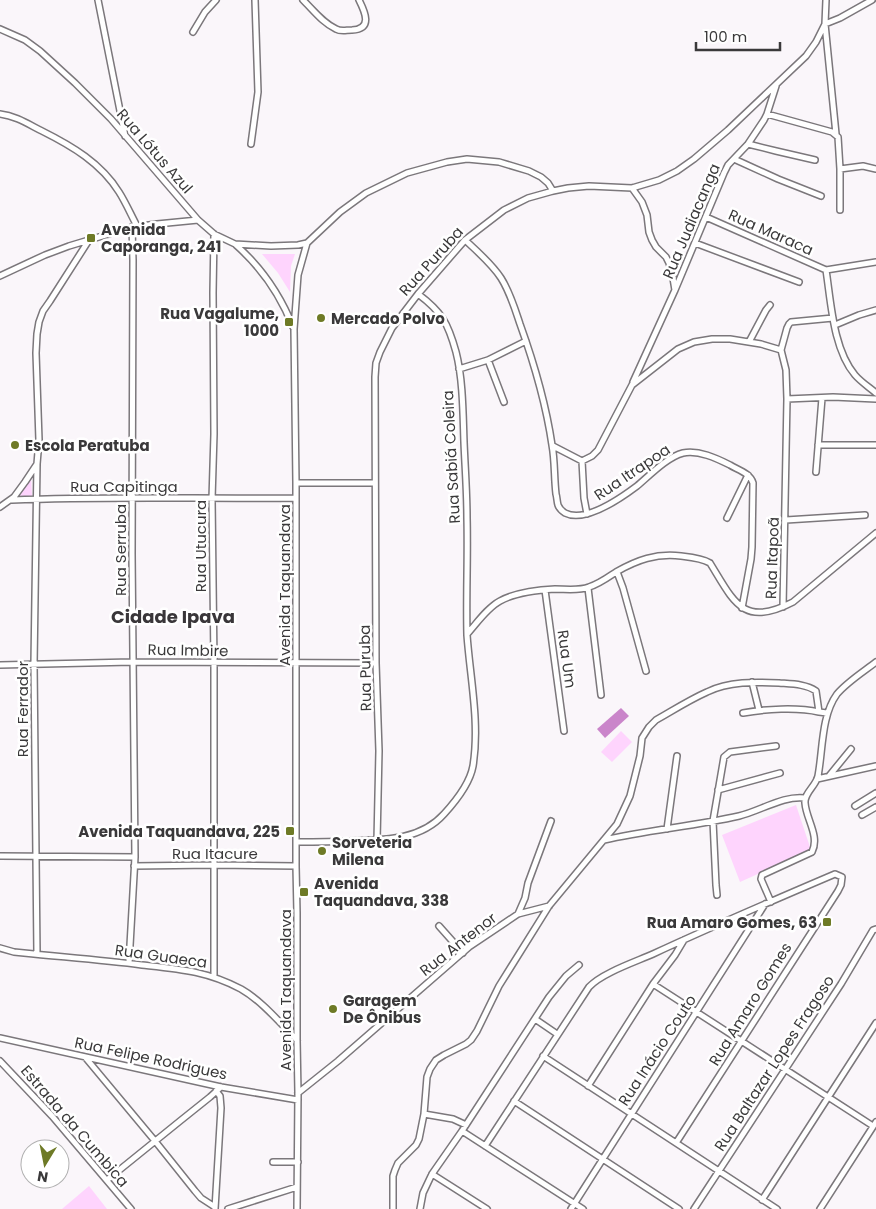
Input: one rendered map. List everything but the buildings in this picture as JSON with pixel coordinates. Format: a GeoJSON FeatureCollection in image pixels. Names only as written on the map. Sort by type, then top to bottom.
{"type":"FeatureCollection","features":[{"type":"Feature","properties":{"kind":"street"},"geometry":{"type":"LineString","coordinates":[[98,0],[126,137]]}},
{"type":"Feature","properties":{"kind":"street"},"geometry":{"type":"LineString","coordinates":[[192,32],[205,12],[216,0]]}},
{"type":"Feature","properties":{"kind":"street"},"geometry":{"type":"LineString","coordinates":[[251,144],[258,92],[255,0]]}},
{"type":"Feature","properties":{"kind":"street"},"geometry":{"type":"LineString","coordinates":[[303,0],[325,23],[339,31],[357,30],[365,23],[366,17],[359,0]]}},
{"type":"Feature","properties":{"kind":"street","name":"Rua Puruba"},"geometry":{"type":"LineString","coordinates":[[377,841],[379,751],[376,663],[375,387],[376,363],[392,328],[418,294],[466,240],[504,210],[528,198],[568,188],[588,186],[632,188],[659,180],[677,171],[694,159],[776,86],[806,56],[825,24],[826,0]]}},
{"type":"Feature","properties":{"kind":"street"},"geometry":{"type":"LineString","coordinates":[[840,210],[838,137],[836,134],[825,24],[872,0]]}},
{"type":"Feature","properties":{"kind":"street","name":"Rua Lótus Azul"},"geometry":{"type":"LineString","coordinates":[[0,29],[25,40],[75,83],[112,120],[198,220],[214,234],[235,244],[281,246],[307,243]]}},
{"type":"Feature","properties":{"kind":"street","name":"Rua Judiacanga"},"geometry":{"type":"LineString","coordinates":[[632,385],[696,243],[724,173],[728,165],[748,144],[767,114],[776,86]]}},
{"type":"Feature","properties":{"kind":"street"},"geometry":{"type":"LineString","coordinates":[[0,114],[20,119],[90,160],[118,191],[134,227]]}},
{"type":"Feature","properties":{"kind":"street"},"geometry":{"type":"LineString","coordinates":[[767,114],[811,125],[836,134]]}},
{"type":"Feature","properties":{"kind":"street"},"geometry":{"type":"LineString","coordinates":[[748,144],[815,160]]}},
{"type":"Feature","properties":{"kind":"street"},"geometry":{"type":"LineString","coordinates":[[307,243],[340,212],[366,193],[407,173],[447,162],[467,159],[498,162],[529,171],[541,177],[553,191]]}},
{"type":"Feature","properties":{"kind":"street"},"geometry":{"type":"LineString","coordinates":[[734,159],[821,196]]}},
{"type":"Feature","properties":{"kind":"street"},"geometry":{"type":"LineString","coordinates":[[840,168],[863,166],[876,170]]}},
{"type":"Feature","properties":{"kind":"street"},"geometry":{"type":"LineString","coordinates":[[632,188],[642,202],[647,215],[652,240],[670,263],[675,290]]}},
{"type":"Feature","properties":{"kind":"street","name":"Rua Maraca"},"geometry":{"type":"LineString","coordinates":[[706,217],[826,270]]}},
{"type":"Feature","properties":{"kind":"street"},"geometry":{"type":"LineString","coordinates":[[0,276],[45,255],[88,240],[134,227],[198,220]]}},
{"type":"Feature","properties":{"kind":"street","name":"Rua Serruba"},"geometry":{"type":"LineString","coordinates":[[129,963],[135,857],[132,662],[134,227]]}},
{"type":"Feature","properties":{"kind":"street","name":"Rua Utucura"},"geometry":{"type":"LineString","coordinates":[[214,234],[214,434],[212,499],[214,976]]}},
{"type":"Feature","properties":{"kind":"street","name":"Rua Ferrador"},"geometry":{"type":"LineString","coordinates":[[37,954],[34,664],[36,464],[38,440],[36,353],[39,322],[43,311],[88,240]]}},
{"type":"Feature","properties":{"kind":"street"},"geometry":{"type":"LineString","coordinates":[[466,240],[494,269],[502,280],[514,305],[542,394],[553,446],[582,461]]}},
{"type":"Feature","properties":{"kind":"street","name":"Avenida Taquandava"},"geometry":{"type":"LineString","coordinates":[[298,1209],[294,329],[298,275],[307,243]]}},
{"type":"Feature","properties":{"kind":"street"},"geometry":{"type":"LineString","coordinates":[[696,243],[799,282]]}},
{"type":"Feature","properties":{"kind":"street"},"geometry":{"type":"LineString","coordinates":[[235,244],[252,259],[275,290],[285,307],[294,329]]}},
{"type":"Feature","properties":{"kind":"street"},"geometry":{"type":"LineString","coordinates":[[876,262],[826,270],[833,318],[842,355],[856,376],[876,393]]}},
{"type":"Feature","properties":{"kind":"street","name":"Rua Sabiá Coleira"},"geometry":{"type":"LineString","coordinates":[[418,294],[435,308],[444,319],[460,369],[467,517],[467,634]]}},
{"type":"Feature","properties":{"kind":"street"},"geometry":{"type":"LineString","coordinates":[[749,342],[770,305]]}},
{"type":"Feature","properties":{"kind":"street"},"geometry":{"type":"LineString","coordinates":[[835,325],[876,310]]}},
{"type":"Feature","properties":{"kind":"street"},"geometry":{"type":"LineString","coordinates":[[582,461],[592,456],[598,450],[632,385],[678,349],[694,342],[712,339],[749,342],[781,350],[787,328],[791,322],[833,318]]}},
{"type":"Feature","properties":{"kind":"street"},"geometry":{"type":"LineString","coordinates":[[460,369],[488,360],[526,341]]}},
{"type":"Feature","properties":{"kind":"street","name":"Rua Itapoã"},"geometry":{"type":"LineString","coordinates":[[467,634],[498,602],[512,596],[544,590],[588,588],[641,559],[661,555],[688,556],[706,560],[710,563],[736,603],[749,612],[760,613],[783,607],[788,399],[786,370],[781,350]]}},
{"type":"Feature","properties":{"kind":"street"},"geometry":{"type":"LineString","coordinates":[[488,360],[504,402]]}},
{"type":"Feature","properties":{"kind":"street"},"geometry":{"type":"LineString","coordinates":[[816,472],[822,398]]}},
{"type":"Feature","properties":{"kind":"street"},"geometry":{"type":"LineString","coordinates":[[788,399],[876,399]]}},
{"type":"Feature","properties":{"kind":"street"},"geometry":{"type":"LineString","coordinates":[[818,445],[876,445]]}},
{"type":"Feature","properties":{"kind":"street","name":"Rua Itrapoa"},"geometry":{"type":"LineString","coordinates":[[553,446],[558,506],[563,512],[570,515],[587,514],[619,498],[668,460],[682,453],[704,454],[748,475]]}},
{"type":"Feature","properties":{"kind":"street"},"geometry":{"type":"LineString","coordinates":[[582,461],[587,514]]}},
{"type":"Feature","properties":{"kind":"street"},"geometry":{"type":"LineString","coordinates":[[0,507],[11,500],[36,464]]}},
{"type":"Feature","properties":{"kind":"street"},"geometry":{"type":"LineString","coordinates":[[727,518],[748,475],[752,478],[753,483],[752,547],[742,608]]}},
{"type":"Feature","properties":{"kind":"street"},"geometry":{"type":"LineString","coordinates":[[296,483],[375,482]]}},
{"type":"Feature","properties":{"kind":"street","name":"Rua Capitinga"},"geometry":{"type":"LineString","coordinates":[[11,500],[296,498]]}},
{"type":"Feature","properties":{"kind":"street"},"geometry":{"type":"LineString","coordinates":[[786,520],[865,515]]}},
{"type":"Feature","properties":{"kind":"street"},"geometry":{"type":"LineString","coordinates":[[783,607],[793,602],[876,534]]}},
{"type":"Feature","properties":{"kind":"street"},"geometry":{"type":"LineString","coordinates":[[617,572],[646,671]]}},
{"type":"Feature","properties":{"kind":"street"},"geometry":{"type":"LineString","coordinates":[[588,588],[601,695]]}},
{"type":"Feature","properties":{"kind":"street","name":"Rua Um"},"geometry":{"type":"LineString","coordinates":[[544,590],[564,731]]}},
{"type":"Feature","properties":{"kind":"street"},"geometry":{"type":"LineString","coordinates":[[296,842],[377,841],[404,837],[431,825],[453,804],[464,789],[470,775],[474,749],[474,716],[467,634]]}},
{"type":"Feature","properties":{"kind":"street","name":"Rua Imbire"},"geometry":{"type":"LineString","coordinates":[[0,665],[132,662],[376,663]]}},
{"type":"Feature","properties":{"kind":"street"},"geometry":{"type":"LineString","coordinates":[[485,1146],[593,982],[771,902],[761,879],[762,875],[812,852],[815,839],[806,809],[805,798],[817,779],[827,713],[838,693],[876,662]]}},
{"type":"Feature","properties":{"kind":"street"},"geometry":{"type":"LineString","coordinates":[[392,1209],[394,1170],[419,1139],[424,1114],[427,1077],[430,1069],[436,1060],[471,1040],[499,986],[549,906],[617,824],[630,796],[640,756],[642,738],[649,726],[656,720],[708,691],[728,685],[752,682],[810,687],[816,691],[819,712]]}},
{"type":"Feature","properties":{"kind":"street"},"geometry":{"type":"LineString","coordinates":[[752,682],[759,710]]}},
{"type":"Feature","properties":{"kind":"street"},"geometry":{"type":"LineString","coordinates":[[743,713],[759,710],[809,710],[827,713]]}},
{"type":"Feature","properties":{"kind":"street"},"geometry":{"type":"LineString","coordinates":[[717,894],[714,821],[724,757],[730,752],[776,746]]}},
{"type":"Feature","properties":{"kind":"street"},"geometry":{"type":"LineString","coordinates":[[828,777],[851,749]]}},
{"type":"Feature","properties":{"kind":"street"},"geometry":{"type":"LineString","coordinates":[[667,830],[677,756]]}},
{"type":"Feature","properties":{"kind":"street"},"geometry":{"type":"LineString","coordinates":[[817,779],[876,766]]}},
{"type":"Feature","properties":{"kind":"street"},"geometry":{"type":"LineString","coordinates":[[718,790],[780,773]]}},
{"type":"Feature","properties":{"kind":"street"},"geometry":{"type":"LineString","coordinates":[[855,806],[876,793]]}},
{"type":"Feature","properties":{"kind":"street"},"geometry":{"type":"LineString","coordinates":[[603,840],[714,821],[748,813],[792,798],[805,798]]}},
{"type":"Feature","properties":{"kind":"street"},"geometry":{"type":"LineString","coordinates":[[862,815],[876,807]]}},
{"type":"Feature","properties":{"kind":"street"},"geometry":{"type":"LineString","coordinates":[[518,914],[551,821]]}},
{"type":"Feature","properties":{"kind":"street"},"geometry":{"type":"LineString","coordinates":[[0,856],[135,857]]}},
{"type":"Feature","properties":{"kind":"street","name":"Rua Itacure"},"geometry":{"type":"LineString","coordinates":[[134,866],[296,866]]}},
{"type":"Feature","properties":{"kind":"street","name":"Rua Amaro Gomes"},"geometry":{"type":"LineString","coordinates":[[676,1144],[838,891],[842,877],[835,874],[771,902]]}},
{"type":"Feature","properties":{"kind":"street","name":"Rua Inácio Couto"},"geometry":{"type":"LineString","coordinates":[[571,1209],[765,904]]}},
{"type":"Feature","properties":{"kind":"street","name":"Rua Antenor"},"geometry":{"type":"LineString","coordinates":[[298,1097],[463,952],[518,914],[549,906]]}},
{"type":"Feature","properties":{"kind":"street"},"geometry":{"type":"LineString","coordinates":[[439,926],[463,952]]}},
{"type":"Feature","properties":{"kind":"street","name":"Rua Baltazar Lopes Fragoso"},"geometry":{"type":"LineString","coordinates":[[694,1209],[841,984],[874,929]]}},
{"type":"Feature","properties":{"kind":"street"},"geometry":{"type":"LineString","coordinates":[[588,1086],[653,984],[684,940]]}},
{"type":"Feature","properties":{"kind":"street","name":"Rua Guaeca"},"geometry":{"type":"LineString","coordinates":[[0,948],[14,952],[129,963],[214,976],[242,990],[258,1001],[297,1040]]}},
{"type":"Feature","properties":{"kind":"street"},"geometry":{"type":"LineString","coordinates":[[420,1209],[423,1193],[432,1174],[549,997],[566,976],[579,965]]}},
{"type":"Feature","properties":{"kind":"street"},"geometry":{"type":"LineString","coordinates":[[653,984],[785,1070],[874,1124],[820,1209]]}},
{"type":"Feature","properties":{"kind":"street"},"geometry":{"type":"LineString","coordinates":[[535,1019],[557,1034]]}},
{"type":"Feature","properties":{"kind":"street"},"geometry":{"type":"LineString","coordinates":[[762,1200],[876,1023]]}},
{"type":"Feature","properties":{"kind":"street","name":"Rua Felipe Rodrigues"},"geometry":{"type":"LineString","coordinates":[[0,1038],[218,1089],[298,1097]]}},
{"type":"Feature","properties":{"kind":"street"},"geometry":{"type":"LineString","coordinates":[[544,1056],[777,1209]]}},
{"type":"Feature","properties":{"kind":"street"},"geometry":{"type":"LineString","coordinates":[[84,1057],[201,1198],[215,1208]]}},
{"type":"Feature","properties":{"kind":"street","name":"Estrada da Cumbica"},"geometry":{"type":"LineString","coordinates":[[0,1061],[52,1116],[131,1209]]}},
{"type":"Feature","properties":{"kind":"street"},"geometry":{"type":"LineString","coordinates":[[107,1180],[218,1089],[221,1108],[215,1208]]}},
{"type":"Feature","properties":{"kind":"street"},"geometry":{"type":"LineString","coordinates":[[514,1101],[679,1209]]}},
{"type":"Feature","properties":{"kind":"street"},"geometry":{"type":"LineString","coordinates":[[424,1114],[453,1119],[466,1125]]}},
{"type":"Feature","properties":{"kind":"street"},"geometry":{"type":"LineString","coordinates":[[462,1131],[583,1209]]}},
{"type":"Feature","properties":{"kind":"street"},"geometry":{"type":"LineString","coordinates":[[273,1162],[298,1162]]}},
{"type":"Feature","properties":{"kind":"street"},"geometry":{"type":"LineString","coordinates":[[432,1174],[487,1209]]}},
{"type":"Feature","properties":{"kind":"street"},"geometry":{"type":"LineString","coordinates":[[228,1209],[297,1187]]}},
{"type":"Feature","properties":{"kind":"shaded area"},"geometry":{"type":"Polygon","coordinates":[[[262,254],[295,254],[291,266],[290,292],[278,273],[262,254]]]}},
{"type":"Feature","properties":{"kind":"shaded area"},"geometry":{"type":"Polygon","coordinates":[[[31,475],[32,497],[19,496],[31,475]]]}},
{"type":"Feature","properties":{"kind":"shaded area"},"geometry":{"type":"Polygon","coordinates":[[[621,708],[629,716],[605,738],[597,729],[621,708]]]}},
{"type":"Feature","properties":{"kind":"shaded area"},"geometry":{"type":"Polygon","coordinates":[[[621,731],[632,742],[612,762],[601,752],[621,731]]]}},
{"type":"Feature","properties":{"kind":"shaded area"},"geometry":{"type":"Polygon","coordinates":[[[796,805],[811,850],[740,882],[722,835],[796,805]]]}},
{"type":"Feature","properties":{"kind":"shaded area"},"geometry":{"type":"Polygon","coordinates":[[[89,1186],[107,1209],[62,1209],[89,1186]]]}},
{"type":"Feature","properties":{"kind":"place","name":"Avenida Caporanga, 241"},"geometry":{"type":"Point","coordinates":[91,238]}},
{"type":"Feature","properties":{"kind":"place","name":"Mercado Polvo"},"geometry":{"type":"Point","coordinates":[321,318]}},
{"type":"Feature","properties":{"kind":"place","name":"Rua Vagalume, 1000"},"geometry":{"type":"Point","coordinates":[289,322]}},
{"type":"Feature","properties":{"kind":"place","name":"Escola Peratuba"},"geometry":{"type":"Point","coordinates":[15,445]}},
{"type":"Feature","properties":{"kind":"place","name":"Avenida Taquandava, 225"},"geometry":{"type":"Point","coordinates":[290,831]}},
{"type":"Feature","properties":{"kind":"place","name":"Sorveteria Milena"},"geometry":{"type":"Point","coordinates":[322,851]}},
{"type":"Feature","properties":{"kind":"place","name":"Avenida Taquandava, 338"},"geometry":{"type":"Point","coordinates":[304,892]}},
{"type":"Feature","properties":{"kind":"place","name":"Rua Amaro Gomes, 63"},"geometry":{"type":"Point","coordinates":[827,922]}},
{"type":"Feature","properties":{"kind":"place","name":"Garagem De Ônibus"},"geometry":{"type":"Point","coordinates":[333,1009]}},
{"type":"Feature","properties":{"kind":"district","name":"Cidade Ipava"},"geometry":{"type":"Point","coordinates":[173,616]}}]}
